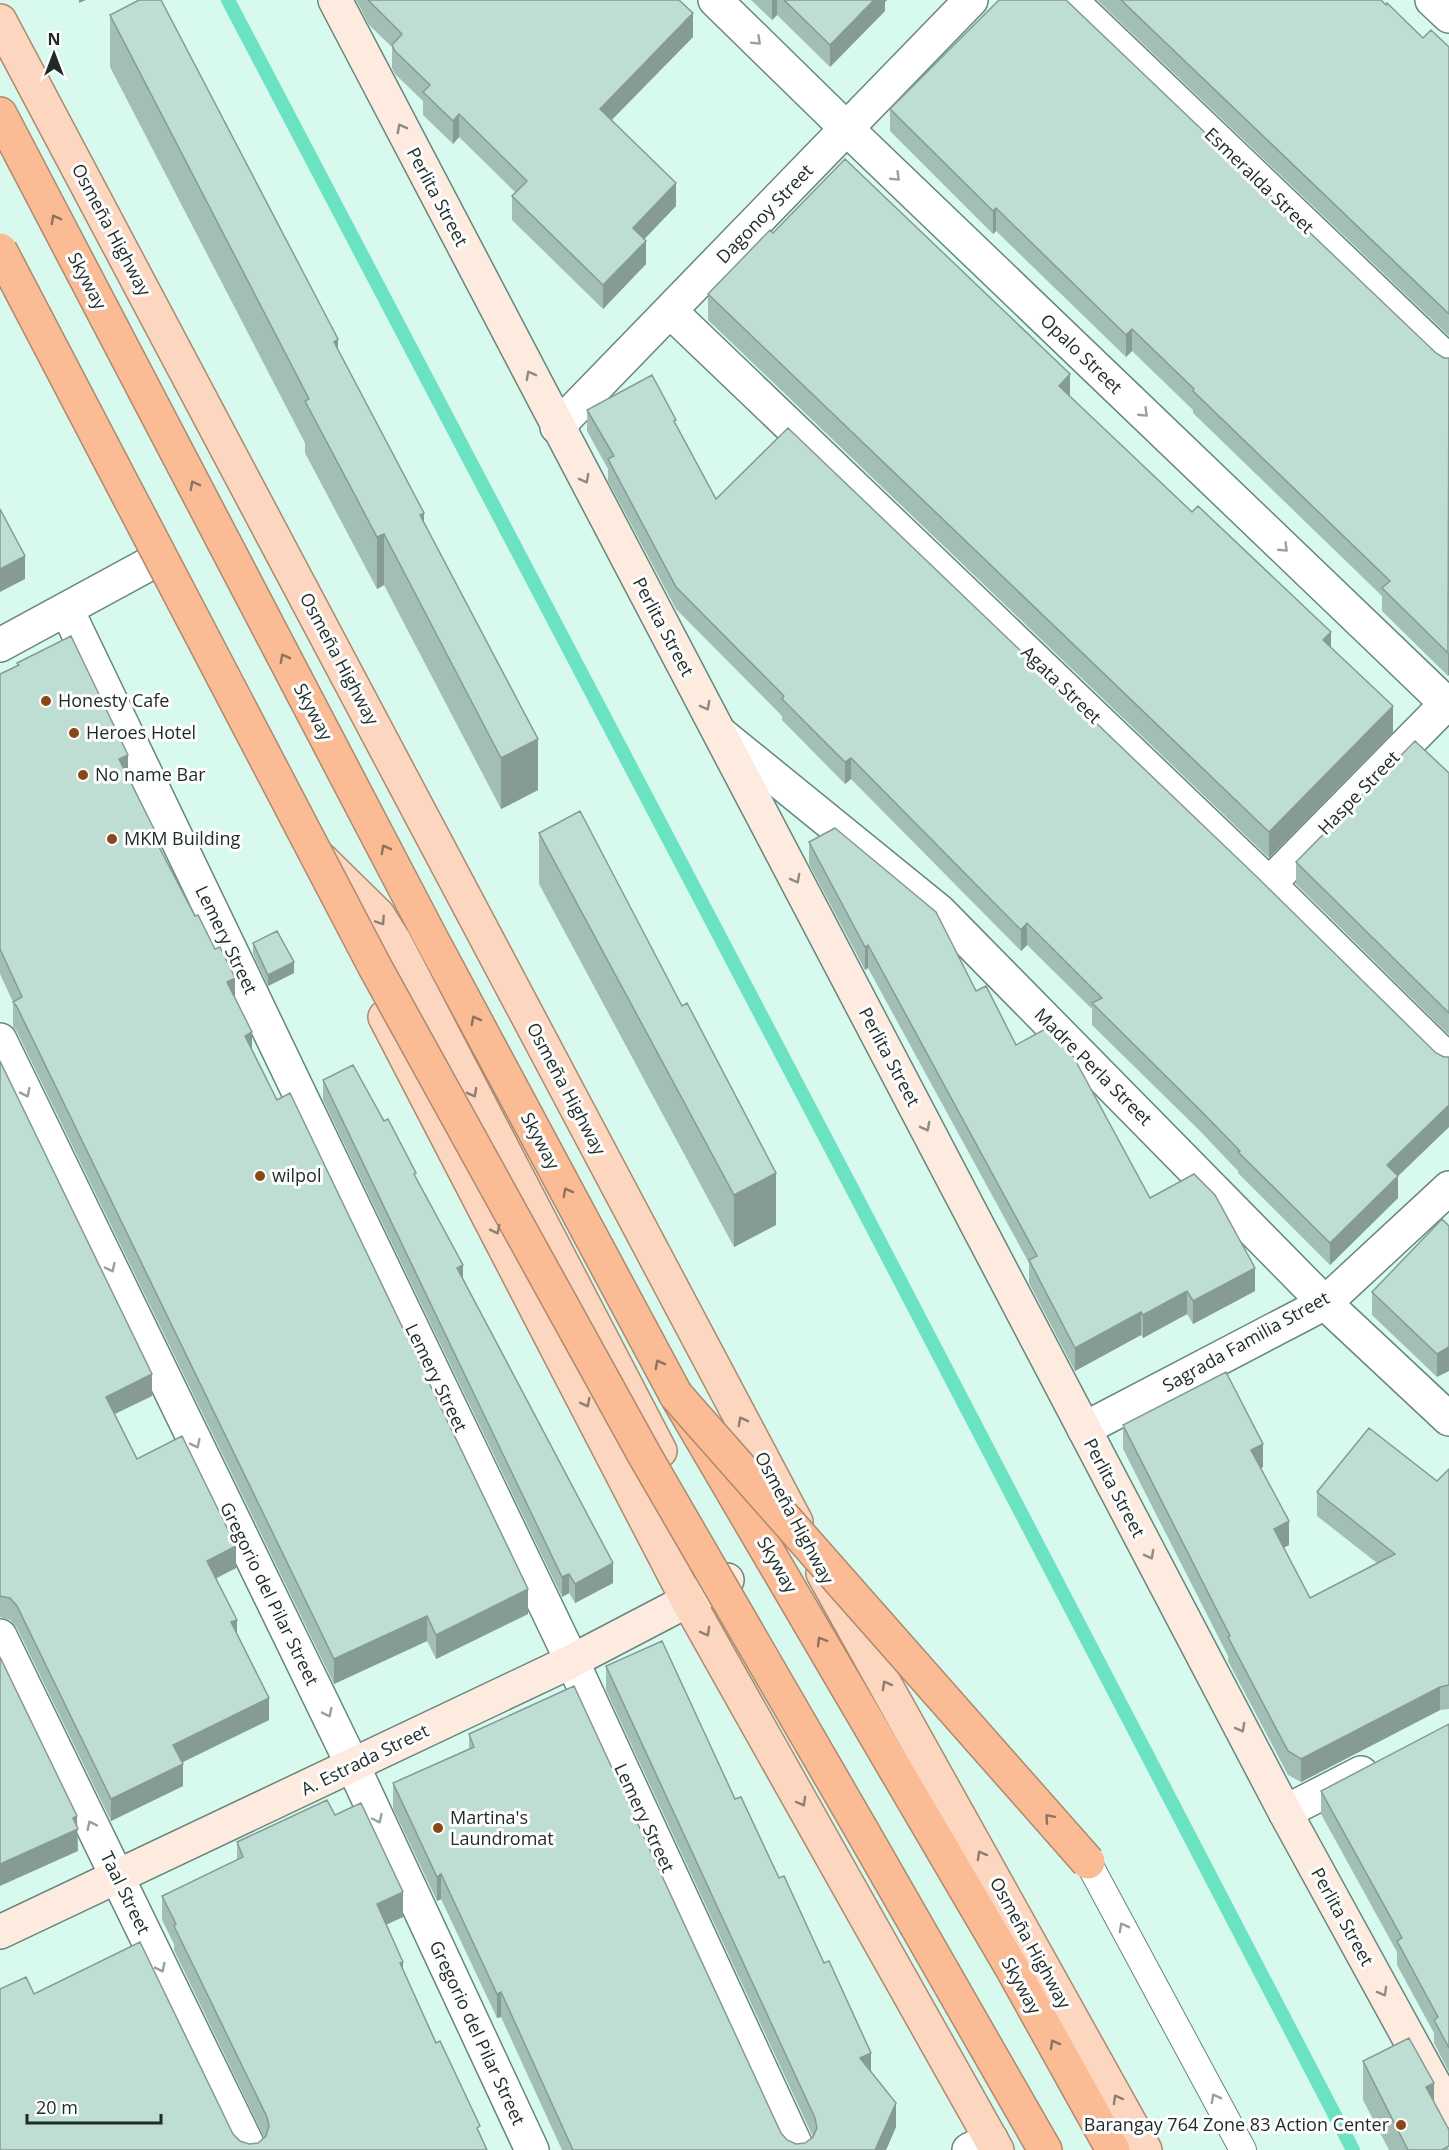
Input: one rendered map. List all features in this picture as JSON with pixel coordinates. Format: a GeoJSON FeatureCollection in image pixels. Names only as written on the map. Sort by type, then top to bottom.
{"type":"FeatureCollection","features":[{"type":"Feature","properties":{"kind":"highway","name":"Skyway"},"geometry":{"type":"LineString","coordinates":[[0,114],[431,938],[676,1395],[1013,1970],[1113,2150]]}},
{"type":"Feature","properties":{"kind":"highway"},"geometry":{"type":"LineString","coordinates":[[0,250],[375,968],[645,1456],[1045,2150]]}},
{"type":"Feature","properties":{"kind":"highway"},"geometry":{"type":"LineString","coordinates":[[676,1395],[1088,1862]]}},
{"type":"Feature","properties":{"kind":"main road","name":"Osmeña Highway"},"geometry":{"type":"LineString","coordinates":[[0,21],[815,1559],[1145,2150]]}},
{"type":"Feature","properties":{"kind":"main road"},"geometry":{"type":"LineString","coordinates":[[0,281],[688,1600],[986,2146]]}},
{"type":"Feature","properties":{"kind":"main road"},"geometry":{"type":"LineString","coordinates":[[292,839],[320,858],[358,893],[378,915],[395,942],[727,1580],[1058,2150]]}},
{"type":"Feature","properties":{"kind":"street","name":"Perlita Street"},"geometry":{"type":"LineString","coordinates":[[335,0],[1285,1812],[1449,2111]]}},
{"type":"Feature","properties":{"kind":"street","name":"Opalo Street"},"geometry":{"type":"LineString","coordinates":[[715,0],[1448,703]]}},
{"type":"Feature","properties":{"kind":"street","name":"Dagonoy Street"},"geometry":{"type":"LineString","coordinates":[[557,427],[971,0]]}},
{"type":"Feature","properties":{"kind":"street","name":"Esmeralda Street"},"geometry":{"type":"LineString","coordinates":[[1070,0],[1449,362]]}},
{"type":"Feature","properties":{"kind":"street"},"geometry":{"type":"LineString","coordinates":[[1432,0],[1449,16]]}},
{"type":"Feature","properties":{"kind":"street","name":"Agata Street"},"geometry":{"type":"LineString","coordinates":[[670,311],[1269,884],[1449,1061]]}},
{"type":"Feature","properties":{"kind":"street"},"geometry":{"type":"LineString","coordinates":[[0,645],[149,564]]}},
{"type":"Feature","properties":{"kind":"street","name":"Lemery Street"},"geometry":{"type":"LineString","coordinates":[[68,610],[572,1661],[798,2150]]}},
{"type":"Feature","properties":{"kind":"street","name":"Haspe Street"},"geometry":{"type":"LineString","coordinates":[[1269,884],[1448,703]]}},
{"type":"Feature","properties":{"kind":"street","name":"Madre Perla Street"},"geometry":{"type":"LineString","coordinates":[[721,734],[939,911],[1325,1304],[1449,1419]]}},
{"type":"Feature","properties":{"kind":"street","name":"Gregorio del Pilar Street"},"geometry":{"type":"LineString","coordinates":[[0,1040],[353,1766],[532,2150]]}},
{"type":"Feature","properties":{"kind":"street","name":"Sagrada Familia Street"},"geometry":{"type":"LineString","coordinates":[[1084,1429],[1325,1304],[1449,1188]]}},
{"type":"Feature","properties":{"kind":"street","name":"A. Estrada Street"},"geometry":{"type":"LineString","coordinates":[[0,1932],[572,1661],[727,1580]]}},
{"type":"Feature","properties":{"kind":"street","name":"Taal Street"},"geometry":{"type":"LineString","coordinates":[[0,1636],[250,2150]]}},
{"type":"Feature","properties":{"kind":"street"},"geometry":{"type":"LineString","coordinates":[[1285,1812],[1388,1759]]}},
{"type":"Feature","properties":{"kind":"lane"},"geometry":{"type":"LineString","coordinates":[[1088,1862],[1243,2150]]}},
{"type":"Feature","properties":{"kind":"building"},"geometry":{"type":"Polygon","coordinates":[[[139,0],[161,0],[338,339],[334,342],[424,513],[420,515],[538,739],[501,758],[384,534],[377,537],[305,401],[309,399],[110,15],[139,0]]]}},
{"type":"Feature","properties":{"kind":"building"},"geometry":{"type":"Polygon","coordinates":[[[368,0],[679,0],[693,13],[600,109],[676,183],[633,228],[646,241],[603,285],[512,196],[527,181],[459,114],[453,121],[423,92],[430,85],[395,51],[392,45],[402,34],[368,0]]]}},
{"type":"Feature","properties":{"kind":"building"},"geometry":{"type":"Polygon","coordinates":[[[784,0],[874,0],[830,45],[784,0]]]}},
{"type":"Feature","properties":{"kind":"building"},"geometry":{"type":"Polygon","coordinates":[[[999,0],[1066,0],[1436,353],[1449,358],[1448,653],[1382,588],[1390,581],[1193,391],[1194,389],[1132,329],[1126,335],[996,208],[993,211],[890,109],[999,0]]]}},
{"type":"Feature","properties":{"kind":"building"},"geometry":{"type":"Polygon","coordinates":[[[1121,0],[1381,0],[1386,5],[1387,3],[1423,38],[1431,30],[1449,47],[1449,314],[1121,0]]]}},
{"type":"Feature","properties":{"kind":"building"},"geometry":{"type":"Polygon","coordinates":[[[845,159],[1070,374],[1059,386],[1192,512],[1198,506],[1331,632],[1323,640],[1393,706],[1269,832],[708,294],[770,230],[773,233],[845,159]]]}},
{"type":"Feature","properties":{"kind":"building"},"geometry":{"type":"Polygon","coordinates":[[[652,375],[716,499],[788,428],[1256,876],[1436,1053],[1449,1057],[1449,1105],[1387,1165],[1398,1176],[1330,1243],[1092,1003],[1102,998],[1027,923],[1021,930],[851,758],[845,762],[782,699],[784,696],[676,587],[608,459],[614,456],[587,410],[652,375]]]}},
{"type":"Feature","properties":{"kind":"building"},"geometry":{"type":"Polygon","coordinates":[[[0,509],[25,556],[0,569],[0,509]]]}},
{"type":"Feature","properties":{"kind":"building"},"geometry":{"type":"Polygon","coordinates":[[[71,636],[128,755],[119,759],[158,837],[155,839],[195,916],[198,915],[215,949],[220,947],[235,978],[227,982],[252,1032],[245,1036],[277,1100],[290,1093],[528,1589],[436,1635],[427,1616],[334,1659],[13,1002],[22,997],[0,949],[0,674],[71,636]]]}},
{"type":"Feature","properties":{"kind":"building"},"geometry":{"type":"Polygon","coordinates":[[[1415,741],[1449,773],[1449,1013],[1296,862],[1415,741]]]}},
{"type":"Feature","properties":{"kind":"building"},"geometry":{"type":"Polygon","coordinates":[[[580,811],[682,1006],[687,1003],[776,1173],[734,1195],[539,833],[580,811]]]}},
{"type":"Feature","properties":{"kind":"building"},"geometry":{"type":"Polygon","coordinates":[[[835,828],[936,912],[976,991],[986,986],[1016,1045],[1049,1027],[1067,1045],[1150,1198],[1194,1174],[1215,1195],[1255,1268],[1193,1301],[1187,1291],[1143,1315],[1141,1312],[1075,1348],[1029,1260],[1037,1256],[868,945],[865,947],[809,842],[835,828]]]}},
{"type":"Feature","properties":{"kind":"building"},"geometry":{"type":"Polygon","coordinates":[[[277,931],[294,962],[268,975],[253,943],[277,931]]]}},
{"type":"Feature","properties":{"kind":"building"},"geometry":{"type":"Polygon","coordinates":[[[0,1061],[152,1374],[106,1397],[137,1459],[182,1436],[236,1546],[207,1561],[237,1620],[231,1622],[269,1698],[173,1745],[183,1764],[111,1799],[17,1606],[10,1598],[0,1596],[0,1061]]]}},
{"type":"Feature","properties":{"kind":"building"},"geometry":{"type":"Polygon","coordinates":[[[353,1065],[384,1121],[388,1119],[416,1173],[414,1174],[463,1265],[457,1268],[613,1563],[575,1584],[569,1574],[562,1577],[323,1080],[353,1065]]]}},
{"type":"Feature","properties":{"kind":"building"},"geometry":{"type":"Polygon","coordinates":[[[1442,1219],[1449,1226],[1449,1347],[1437,1354],[1372,1292],[1442,1219]]]}},
{"type":"Feature","properties":{"kind":"building"},"geometry":{"type":"Polygon","coordinates":[[[1226,1372],[1263,1444],[1251,1450],[1289,1521],[1274,1529],[1310,1598],[1395,1554],[1317,1492],[1369,1428],[1437,1481],[1449,1469],[1449,1685],[1440,1687],[1301,1759],[1288,1751],[1228,1637],[1230,1636],[1123,1425],[1226,1372]]]}},
{"type":"Feature","properties":{"kind":"building"},"geometry":{"type":"Polygon","coordinates":[[[662,1641],[735,1799],[741,1797],[779,1878],[784,1876],[824,1963],[829,1961],[871,2053],[860,2058],[896,2103],[875,2150],[573,2150],[501,1992],[497,1994],[441,1874],[437,1877],[393,1783],[474,1747],[469,1734],[574,1686],[781,2133],[787,2140],[796,2144],[805,2143],[813,2137],[817,2128],[815,2118],[606,1666],[662,1641]]]}},
{"type":"Feature","properties":{"kind":"building"},"geometry":{"type":"Polygon","coordinates":[[[0,1657],[77,1816],[73,1818],[78,1829],[0,1864],[0,1657]]]}},
{"type":"Feature","properties":{"kind":"building"},"geometry":{"type":"Polygon","coordinates":[[[1449,1724],[1449,2048],[1434,2020],[1438,2017],[1397,1941],[1402,1938],[1321,1791],[1449,1724]]]}},
{"type":"Feature","properties":{"kind":"building"},"geometry":{"type":"Polygon","coordinates":[[[327,1800],[335,1815],[361,1803],[403,1892],[377,1904],[403,1962],[400,1963],[436,2043],[440,2041],[480,2126],[477,2128],[487,2150],[0,2150],[0,1989],[26,1977],[34,1994],[140,1942],[233,2134],[240,2141],[249,2144],[258,2143],[266,2136],[269,2126],[267,2117],[174,1926],[176,1924],[162,1896],[243,1857],[237,1842],[327,1800]]]}},
{"type":"Feature","properties":{"kind":"building"},"geometry":{"type":"Polygon","coordinates":[[[1409,2038],[1434,2083],[1426,2087],[1449,2130],[1449,2146],[1442,2150],[1408,2150],[1363,2061],[1409,2038]]]}},
{"type":"Feature","properties":{"kind":"waterway"},"geometry":{"type":"LineString","coordinates":[[228,0],[857,1198],[1353,2150]]}},
{"type":"Feature","properties":{"kind":"place","name":"Honesty Cafe"},"geometry":{"type":"Point","coordinates":[46,701]}},
{"type":"Feature","properties":{"kind":"place","name":"Heroes Hotel"},"geometry":{"type":"Point","coordinates":[74,733]}},
{"type":"Feature","properties":{"kind":"place","name":"No name Bar"},"geometry":{"type":"Point","coordinates":[83,775]}},
{"type":"Feature","properties":{"kind":"place","name":"MKM Building"},"geometry":{"type":"Point","coordinates":[112,839]}},
{"type":"Feature","properties":{"kind":"place","name":"wilpol"},"geometry":{"type":"Point","coordinates":[260,1176]}},
{"type":"Feature","properties":{"kind":"place","name":"Martina's Laundromat"},"geometry":{"type":"Point","coordinates":[438,1828]}},
{"type":"Feature","properties":{"kind":"place","name":"Barangay 764 Zone 83 Action Center"},"geometry":{"type":"Point","coordinates":[1401,2125]}}]}
